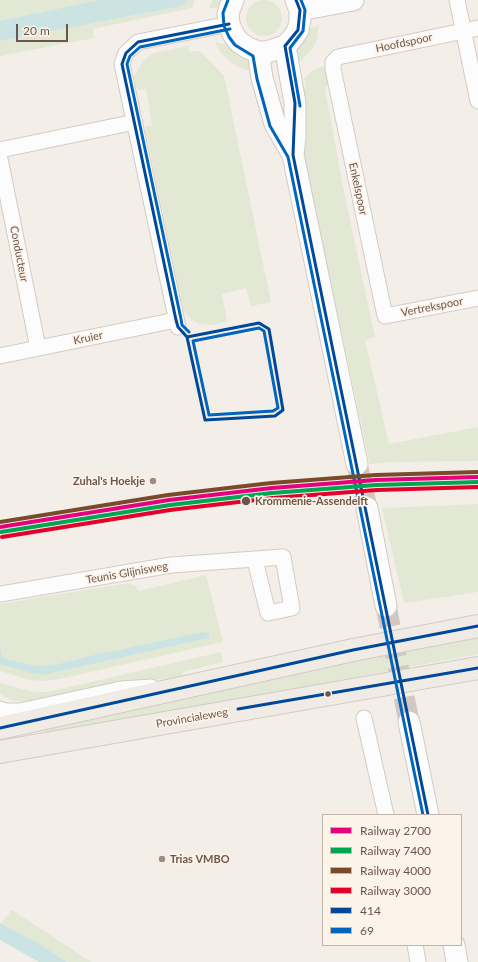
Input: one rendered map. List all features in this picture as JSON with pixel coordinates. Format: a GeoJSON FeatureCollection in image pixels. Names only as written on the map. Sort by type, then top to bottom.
{"type":"FeatureCollection","features":[{"type":"Feature","properties":{"kind":"main road"},"geometry":{"type":"LineString","coordinates":[[0,728],[346,652],[478,626]]}},
{"type":"Feature","properties":{"kind":"main road","name":"Provincialeweg"},"geometry":{"type":"LineString","coordinates":[[0,752],[478,668]]}},
{"type":"Feature","properties":{"kind":"street"},"geometry":{"type":"LineString","coordinates":[[233,0],[228,13],[229,24],[233,34],[239,42],[258,52],[267,52],[285,46],[292,39],[298,30],[300,20],[298,5],[353,0]]}},
{"type":"Feature","properties":{"kind":"street"},"geometry":{"type":"LineString","coordinates":[[457,0],[471,30],[478,101]]}},
{"type":"Feature","properties":{"kind":"street"},"geometry":{"type":"LineString","coordinates":[[0,150],[135,122],[122,64],[126,53],[132,46],[146,40],[229,24]]}},
{"type":"Feature","properties":{"kind":"street","name":"Hoofdspoor"},"geometry":{"type":"LineString","coordinates":[[334,62],[338,57],[471,30]]}},
{"type":"Feature","properties":{"kind":"street"},"geometry":{"type":"LineString","coordinates":[[285,46],[295,103],[295,138],[293,155],[357,464]]}},
{"type":"Feature","properties":{"kind":"street"},"geometry":{"type":"LineString","coordinates":[[258,52],[262,78],[275,124],[293,155]]}},
{"type":"Feature","properties":{"kind":"street","name":"Enkelspoor"},"geometry":{"type":"LineString","coordinates":[[334,62],[332,69],[385,316]]}},
{"type":"Feature","properties":{"kind":"street","name":"Kruier"},"geometry":{"type":"LineString","coordinates":[[0,356],[177,324],[135,122]]}},
{"type":"Feature","properties":{"kind":"street","name":"Conducteur"},"geometry":{"type":"LineString","coordinates":[[0,159],[38,348]]}},
{"type":"Feature","properties":{"kind":"street","name":"Vertrekspoor"},"geometry":{"type":"LineString","coordinates":[[385,316],[478,298]]}},
{"type":"Feature","properties":{"kind":"street"},"geometry":{"type":"LineString","coordinates":[[367,508],[386,606]]}},
{"type":"Feature","properties":{"kind":"street","name":"Teunis Glijnisweg"},"geometry":{"type":"LineString","coordinates":[[0,594],[171,565],[255,560]]}},
{"type":"Feature","properties":{"kind":"street"},"geometry":{"type":"LineString","coordinates":[[0,709],[20,712],[121,689],[137,687],[158,686],[176,690]]}},
{"type":"Feature","properties":{"kind":"street"},"geometry":{"type":"LineString","coordinates":[[364,718],[386,814]]}},
{"type":"Feature","properties":{"kind":"street"},"geometry":{"type":"LineString","coordinates":[[409,722],[428,814]]}},
{"type":"Feature","properties":{"kind":"street"},"geometry":{"type":"LineString","coordinates":[[415,946],[418,962]]}},
{"type":"Feature","properties":{"kind":"street"},"geometry":{"type":"LineString","coordinates":[[454,946],[457,962]]}},
{"type":"Feature","properties":{"kind":"green space"},"geometry":{"type":"Polygon","coordinates":[[[0,0],[98,0],[0,21],[0,0]]]}},
{"type":"Feature","properties":{"kind":"green space"},"geometry":{"type":"Polygon","coordinates":[[[187,0],[195,0],[192,8],[93,29],[94,38],[0,56],[0,41],[182,6],[187,0]]]}},
{"type":"Feature","properties":{"kind":"green space"},"geometry":{"type":"Polygon","coordinates":[[[212,0],[227,0],[218,7],[209,9],[212,0]]]}},
{"type":"Feature","properties":{"kind":"green space"},"geometry":{"type":"Polygon","coordinates":[[[268,0],[277,5],[281,11],[281,25],[277,31],[268,36],[260,36],[251,31],[247,25],[246,14],[251,5],[257,1],[268,0]]]}},
{"type":"Feature","properties":{"kind":"green space"},"geometry":{"type":"Polygon","coordinates":[[[319,25],[316,44],[303,59],[295,64],[294,55],[304,36],[311,28],[319,25]]]}},
{"type":"Feature","properties":{"kind":"green space"},"geometry":{"type":"Polygon","coordinates":[[[215,42],[232,46],[248,58],[252,71],[240,68],[228,60],[219,51],[215,42]]]}},
{"type":"Feature","properties":{"kind":"green space"},"geometry":{"type":"Polygon","coordinates":[[[188,46],[189,52],[200,51],[224,76],[271,302],[251,306],[246,288],[222,294],[227,321],[213,325],[200,324],[191,319],[183,310],[145,127],[152,125],[146,89],[137,90],[134,77],[143,61],[153,53],[188,46]]]}},
{"type":"Feature","properties":{"kind":"green space"},"geometry":{"type":"Polygon","coordinates":[[[326,66],[329,83],[325,89],[344,192],[375,337],[365,340],[389,444],[478,427],[478,461],[394,462],[370,464],[301,146],[300,89],[306,87],[304,78],[315,69],[326,66]]]}},
{"type":"Feature","properties":{"kind":"green space"},"geometry":{"type":"Polygon","coordinates":[[[478,504],[478,592],[404,603],[382,508],[478,504]]]}},
{"type":"Feature","properties":{"kind":"green space"},"geometry":{"type":"Polygon","coordinates":[[[206,575],[223,642],[55,680],[30,680],[0,671],[0,664],[30,673],[54,673],[209,638],[127,649],[54,665],[37,666],[6,659],[2,656],[0,647],[0,604],[128,583],[135,586],[139,591],[206,575]]]}},
{"type":"Feature","properties":{"kind":"green space"},"geometry":{"type":"Polygon","coordinates":[[[478,634],[478,654],[47,736],[45,729],[478,634]]]}},
{"type":"Feature","properties":{"kind":"green space"},"geometry":{"type":"Polygon","coordinates":[[[221,652],[223,662],[183,672],[183,677],[130,682],[25,702],[10,700],[0,694],[0,683],[34,692],[48,692],[221,652]]]}},
{"type":"Feature","properties":{"kind":"green space"},"geometry":{"type":"Polygon","coordinates":[[[12,910],[91,962],[67,962],[38,943],[1,923],[12,910]]]}},
{"type":"Feature","properties":{"kind":"water"},"geometry":{"type":"Polygon","coordinates":[[[98,0],[187,0],[182,6],[0,41],[0,21],[98,0]]]}},
{"type":"Feature","properties":{"kind":"water"},"geometry":{"type":"Polygon","coordinates":[[[203,632],[209,633],[209,638],[44,675],[30,673],[0,664],[0,647],[2,656],[6,659],[37,666],[54,665],[203,632]]]}},
{"type":"Feature","properties":{"kind":"water"},"geometry":{"type":"Polygon","coordinates":[[[0,923],[38,943],[67,962],[39,962],[0,940],[0,923]]]}},
{"type":"Feature","properties":{"kind":"tunnel"},"geometry":{"type":"LineString","coordinates":[[357,464],[367,508]]}},
{"type":"Feature","properties":{"kind":"tunnel"},"geometry":{"type":"LineString","coordinates":[[386,606],[409,722]]}},
{"type":"Feature","properties":{"kind":"rail line","name":"4000"},"geometry":{"type":"LineString","coordinates":[[0,522],[168,495],[271,483],[376,475],[478,472]]}},
{"type":"Feature","properties":{"kind":"rail line","name":"2700"},"geometry":{"type":"LineString","coordinates":[[0,527],[169,500],[272,488],[376,480],[478,477]]}},
{"type":"Feature","properties":{"kind":"rail line","name":"7400"},"geometry":{"type":"LineString","coordinates":[[1,532],[170,505],[272,493],[376,485],[478,482]]}},
{"type":"Feature","properties":{"kind":"rail line","name":"3000"},"geometry":{"type":"LineString","coordinates":[[2,537],[170,510],[273,498],[377,490],[478,487]]}},
{"type":"Feature","properties":{"kind":"transit line","name":"69"},"geometry":{"type":"LineString","coordinates":[[228,0],[223,13],[224,26],[235,45],[253,56],[257,79],[270,126],[288,157],[423,814]]}},
{"type":"Feature","properties":{"kind":"transit line","name":"414"},"geometry":{"type":"LineString","coordinates":[[285,46],[298,30],[300,10],[296,0]]}},
{"type":"Feature","properties":{"kind":"transit line","name":"69"},"geometry":{"type":"LineString","coordinates":[[300,106],[290,48],[303,31],[305,10],[301,0]]}},
{"type":"Feature","properties":{"kind":"transit line","name":"414"},"geometry":{"type":"LineString","coordinates":[[205,420],[187,337],[178,327],[176,320],[122,64],[126,53],[138,42],[229,24]]}},
{"type":"Feature","properties":{"kind":"transit line","name":"69"},"geometry":{"type":"LineString","coordinates":[[189,332],[182,325],[127,64],[130,56],[140,47],[230,29]]}},
{"type":"Feature","properties":{"kind":"transit line","name":"414"},"geometry":{"type":"LineString","coordinates":[[285,46],[295,103],[293,155],[428,814]]}},
{"type":"Feature","properties":{"kind":"transit line","name":"414"},"geometry":{"type":"LineString","coordinates":[[187,337],[259,323],[269,329],[283,410],[275,416],[205,420]]}},
{"type":"Feature","properties":{"kind":"transit line","name":"69"},"geometry":{"type":"LineString","coordinates":[[259,328],[264,331],[278,408],[273,411],[209,415],[193,341],[259,328]]}},
{"type":"Feature","properties":{"kind":"transit line","name":"414"},"geometry":{"type":"LineString","coordinates":[[0,728],[353,650],[478,626]]}},
{"type":"Feature","properties":{"kind":"transit line","name":"414"},"geometry":{"type":"LineString","coordinates":[[238,709],[478,668]]}},
{"type":"Feature","properties":{"kind":"place","name":"Zuhal's Hoekje"},"geometry":{"type":"Point","coordinates":[153,481]}},
{"type":"Feature","properties":{"kind":"place","name":"Krommenie-Assendelft"},"geometry":{"type":"Point","coordinates":[246,501]}},
{"type":"Feature","properties":{"kind":"place","name":"Trias VMBO"},"geometry":{"type":"Point","coordinates":[162,859]}}]}
